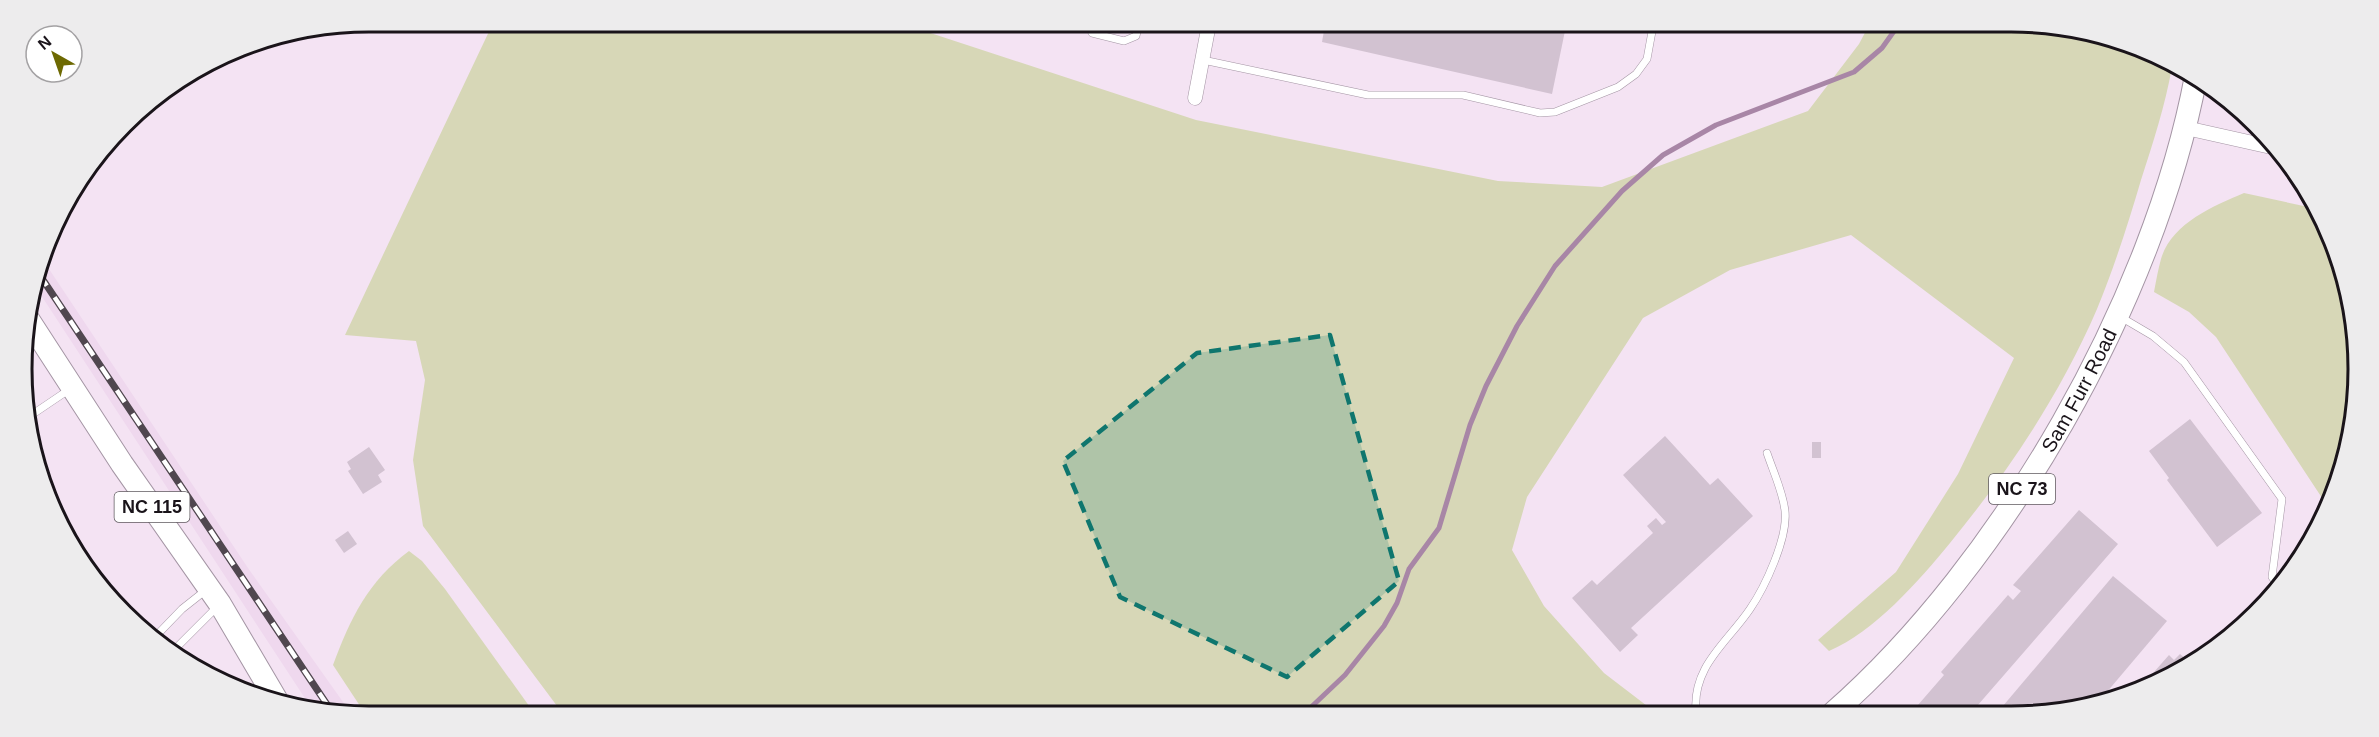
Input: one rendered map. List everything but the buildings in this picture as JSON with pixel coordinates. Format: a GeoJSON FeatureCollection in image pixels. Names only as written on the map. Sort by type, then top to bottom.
{"type":"FeatureCollection","features":[{"type":"Feature","properties":{"kind":"main road","name":"Sam Furr Road"},"geometry":{"type":"LineString","coordinates":[[1839,706],[1904,641],[1986,541],[2061,425],[2117,314],[2152,227],[2186,128],[2194,86]]}},
{"type":"Feature","properties":{"kind":"main road","name":"NC 115"},"geometry":{"type":"LineString","coordinates":[[34,328],[72,388],[215,596],[267,690]]}},
{"type":"Feature","properties":{"kind":"street"},"geometry":{"type":"LineString","coordinates":[[1196,98],[1208,32]]}},
{"type":"Feature","properties":{"kind":"street"},"geometry":{"type":"LineString","coordinates":[[2186,128],[2263,145]]}},
{"type":"Feature","properties":{"kind":"lane"},"geometry":{"type":"LineString","coordinates":[[1092,32],[1124,41],[1136,36],[1137,32]]}},
{"type":"Feature","properties":{"kind":"lane"},"geometry":{"type":"LineString","coordinates":[[1203,60],[1368,95],[1462,95],[1540,113],[1555,112],[1618,87],[1636,75],[1647,59],[1652,32]]}},
{"type":"Feature","properties":{"kind":"lane"},"geometry":{"type":"LineString","coordinates":[[2117,314],[2153,336],[2184,362],[2282,499],[2272,577],[2274,579]]}},
{"type":"Feature","properties":{"kind":"lane"},"geometry":{"type":"LineString","coordinates":[[34,413],[72,388]]}},
{"type":"Feature","properties":{"kind":"lane"},"geometry":{"type":"LineString","coordinates":[[1696,706],[1695,700],[1709,658],[1750,609],[1778,552],[1785,511],[1767,453]]}},
{"type":"Feature","properties":{"kind":"lane"},"geometry":{"type":"LineString","coordinates":[[159,633],[182,609],[215,596]]}},
{"type":"Feature","properties":{"kind":"lane"},"geometry":{"type":"LineString","coordinates":[[177,646],[215,596]]}},
{"type":"Feature","properties":{"kind":"highlighted area"},"geometry":{"type":"Polygon","coordinates":[[[1330,335],[1399,581],[1287,677],[1120,597],[1063,461],[1197,353],[1330,335]]]}},
{"type":"Feature","properties":{"kind":"shaded area"},"geometry":{"type":"Polygon","coordinates":[[[47,266],[248,568],[345,705],[306,700],[40,294],[47,266]]]}},
{"type":"Feature","properties":{"kind":"green space"},"geometry":{"type":"Polygon","coordinates":[[[489,32],[927,32],[1196,120],[1498,181],[1602,187],[1808,111],[1859,44],[1865,32],[2054,34],[2119,49],[2171,72],[2154,138],[2109,278],[2082,341],[2050,402],[1992,489],[1924,573],[1879,618],[1863,631],[1829,651],[1818,640],[1896,572],[1958,474],[2014,358],[1851,235],[1730,270],[1643,318],[1527,497],[1512,550],[1544,606],[1604,673],[1647,706],[557,706],[423,526],[413,460],[425,380],[416,341],[345,335],[489,32]]]}},
{"type":"Feature","properties":{"kind":"green space"},"geometry":{"type":"Polygon","coordinates":[[[2244,193],[2306,206],[2330,260],[2345,325],[2348,368],[2341,434],[2330,477],[2322,498],[2216,337],[2189,312],[2154,292],[2161,259],[2174,236],[2183,226],[2219,204],[2244,193]]]}},
{"type":"Feature","properties":{"kind":"green space"},"geometry":{"type":"Polygon","coordinates":[[[409,551],[422,561],[445,589],[529,706],[360,706],[333,665],[346,632],[362,602],[382,575],[409,551]]]}},
{"type":"Feature","properties":{"kind":"waterway"},"geometry":{"type":"LineString","coordinates":[[1312,706],[1345,675],[1384,626],[1397,603],[1409,569],[1439,528],[1470,425],[1486,386],[1517,326],[1555,266],[1622,191],[1663,155],[1716,125],[1854,72],[1882,48],[1893,32]]}},
{"type":"Feature","properties":{"kind":"railway"},"geometry":{"type":"LineString","coordinates":[[43,280],[326,703]]}}]}
